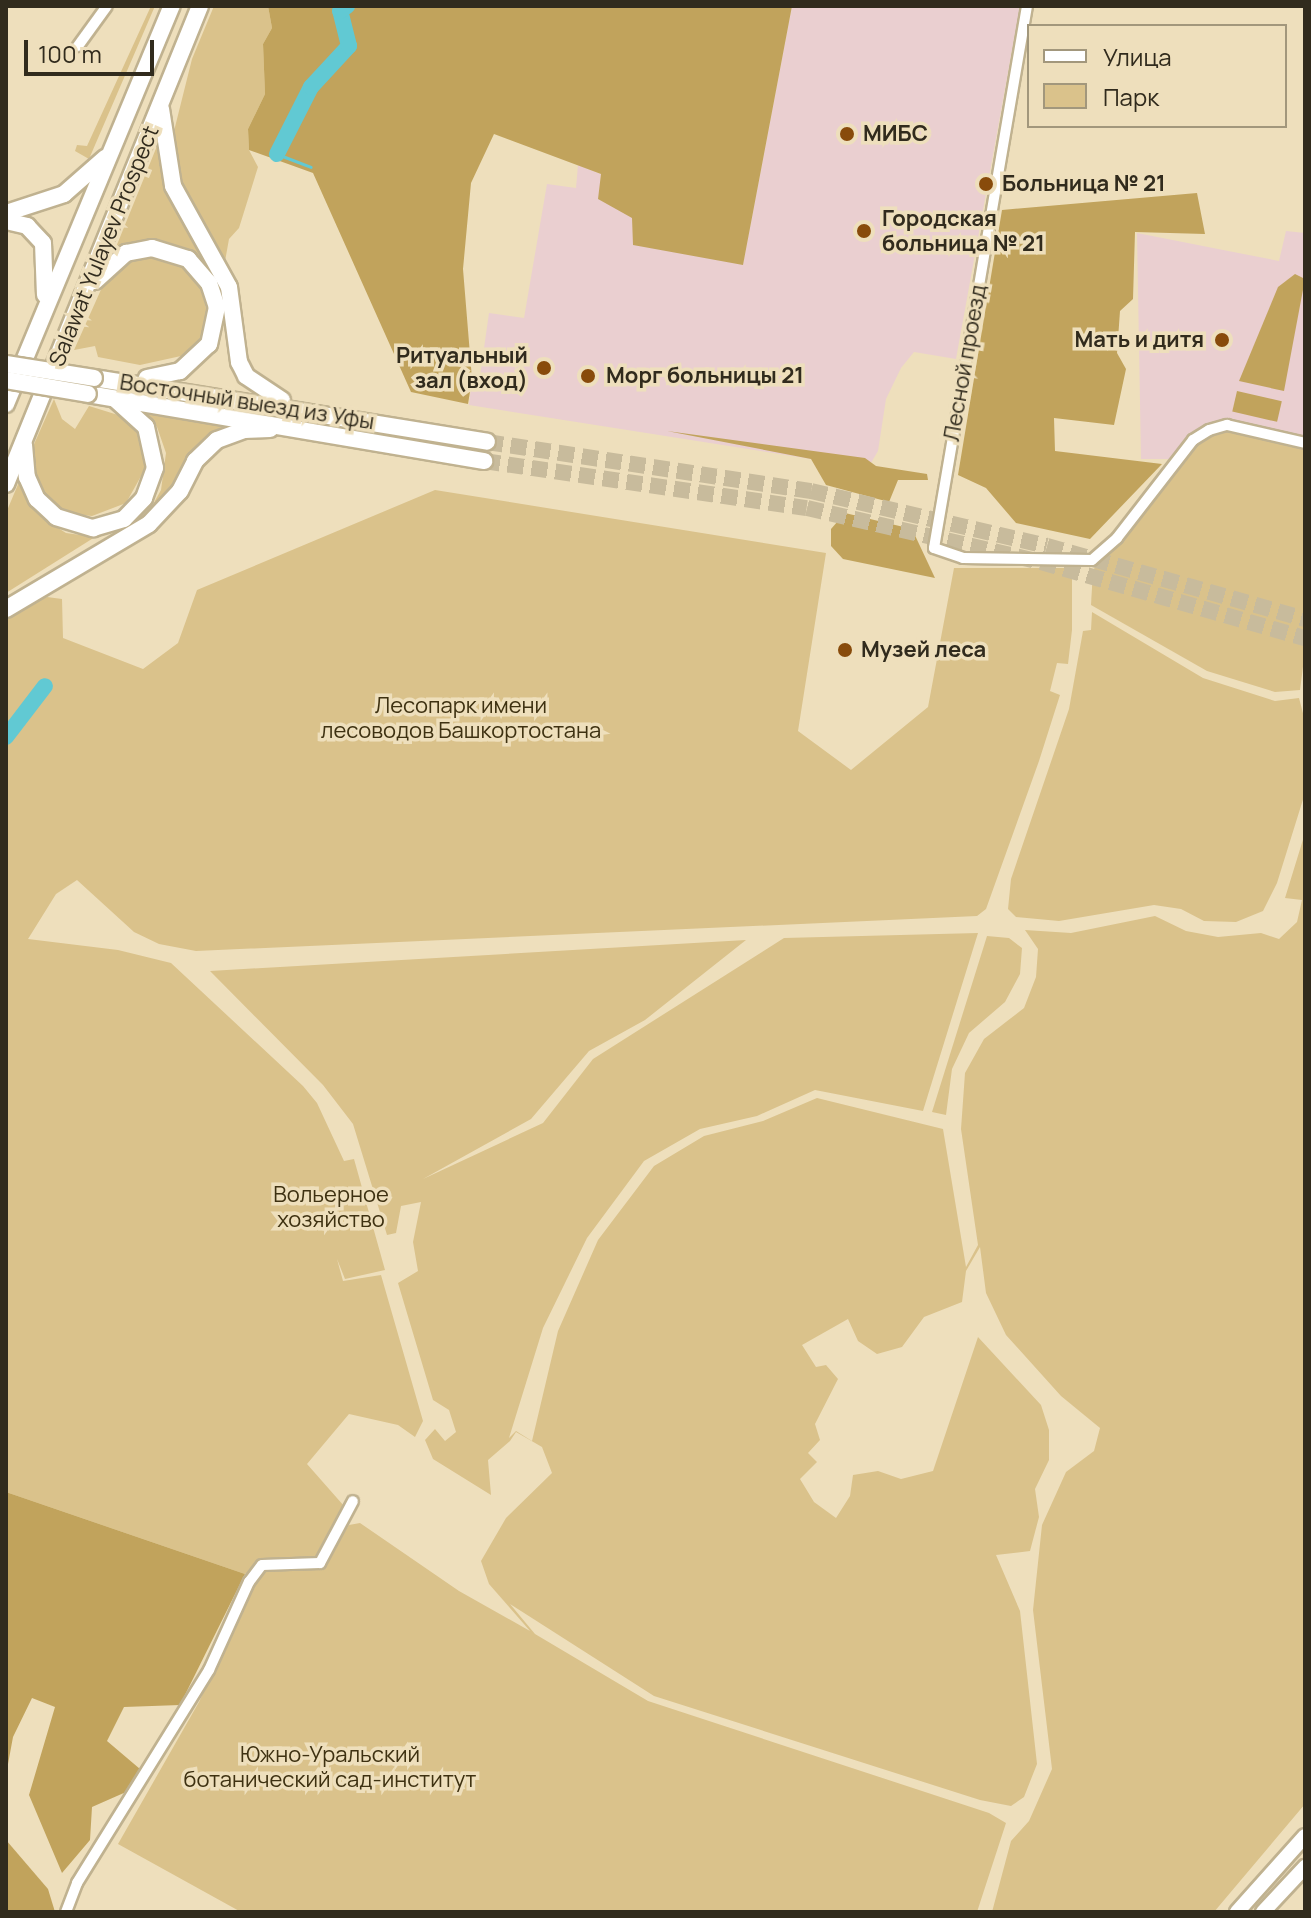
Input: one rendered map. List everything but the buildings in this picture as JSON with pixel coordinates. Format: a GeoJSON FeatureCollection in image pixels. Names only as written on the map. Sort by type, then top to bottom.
{"type":"FeatureCollection","features":[{"type":"Feature","properties":{"kind":"main road","name":"Salawat Yulayev Prospect"},"geometry":{"type":"LineString","coordinates":[[6,404],[172,6]]}},
{"type":"Feature","properties":{"kind":"main road","name":"Salawat Yulayev Prospect"},"geometry":{"type":"LineString","coordinates":[[6,484],[200,6]]}},
{"type":"Feature","properties":{"kind":"main road"},"geometry":{"type":"LineString","coordinates":[[161,105],[173,186],[229,287],[239,362],[264,392],[301,409]]}},
{"type":"Feature","properties":{"kind":"main road"},"geometry":{"type":"LineString","coordinates":[[6,213],[64,194],[111,151]]}},
{"type":"Feature","properties":{"kind":"main road"},"geometry":{"type":"LineString","coordinates":[[6,221],[27,226],[43,243],[48,275],[43,316]]}},
{"type":"Feature","properties":{"kind":"main road"},"geometry":{"type":"LineString","coordinates":[[86,292],[115,260],[152,248],[177,253],[197,265],[214,295],[216,326],[195,361],[162,377],[113,380]]}},
{"type":"Feature","properties":{"kind":"main road","name":"Восточный выезд из Уфы"},"geometry":{"type":"LineString","coordinates":[[6,364],[91,386],[114,398],[484,461]]}},
{"type":"Feature","properties":{"kind":"main road","name":"Восточный выезд из Уфы"},"geometry":{"type":"LineString","coordinates":[[6,380],[91,386],[113,380],[487,442]]}},
{"type":"Feature","properties":{"kind":"main road"},"geometry":{"type":"LineString","coordinates":[[25,436],[27,477],[37,499],[56,517],[93,528],[124,519],[144,498],[155,468],[154,454],[146,427],[114,398]]}},
{"type":"Feature","properties":{"kind":"main road"},"geometry":{"type":"LineString","coordinates":[[6,609],[149,524],[217,440],[244,430],[297,428]]}},
{"type":"Feature","properties":{"kind":"main road"},"geometry":{"type":"LineString","coordinates":[[1237,1912],[1305,1836]]}},
{"type":"Feature","properties":{"kind":"main road"},"geometry":{"type":"LineString","coordinates":[[1263,1912],[1305,1867]]}},
{"type":"Feature","properties":{"kind":"street"},"geometry":{"type":"LineString","coordinates":[[78,46],[107,6]]}},
{"type":"Feature","properties":{"kind":"street","name":"Лесной проезд"},"geometry":{"type":"LineString","coordinates":[[1027,6],[934,548],[963,558],[1092,560],[1117,538],[1193,440],[1209,430],[1227,425],[1305,443]]}},
{"type":"Feature","properties":{"kind":"street"},"geometry":{"type":"LineString","coordinates":[[66,1912],[77,1883],[209,1670],[249,1582],[262,1565],[320,1563],[353,1501]]}},
{"type":"Feature","properties":{"kind":"shaded area"},"geometry":{"type":"Polygon","coordinates":[[[268,6],[792,6],[743,265],[633,245],[632,218],[598,199],[601,174],[494,134],[471,183],[463,269],[472,379],[468,404],[411,392],[313,173],[249,150],[248,129],[265,94],[263,44],[272,28],[268,6]]]}},
{"type":"Feature","properties":{"kind":"shaded area","name":"Городская больница № 21"},"geometry":{"type":"Polygon","coordinates":[[[792,6],[1020,6],[956,359],[914,352],[901,368],[886,399],[878,451],[868,468],[469,405],[472,379],[480,376],[489,313],[524,318],[547,184],[576,188],[578,165],[601,174],[599,199],[743,264],[792,6]]]}},
{"type":"Feature","properties":{"kind":"shaded area"},"geometry":{"type":"Polygon","coordinates":[[[1197,193],[1205,234],[1135,232],[1133,299],[1120,311],[1117,353],[1126,369],[1114,425],[1054,418],[1055,451],[1162,464],[1090,539],[1016,523],[986,488],[958,475],[1002,210],[1197,193]]]}},
{"type":"Feature","properties":{"kind":"shaded area","name":"Мать и дитя"},"geometry":{"type":"Polygon","coordinates":[[[1286,231],[1305,233],[1305,439],[1228,420],[1210,422],[1192,433],[1172,459],[1141,459],[1137,233],[1279,261],[1286,231]]]}},
{"type":"Feature","properties":{"kind":"shaded area"},"geometry":{"type":"Polygon","coordinates":[[[1295,274],[1305,279],[1284,391],[1239,381],[1278,287],[1295,274]]]}},
{"type":"Feature","properties":{"kind":"shaded area"},"geometry":{"type":"Polygon","coordinates":[[[1237,391],[1282,401],[1277,422],[1232,411],[1237,391]]]}},
{"type":"Feature","properties":{"kind":"shaded area"},"geometry":{"type":"Polygon","coordinates":[[[667,431],[865,458],[876,466],[927,474],[928,480],[898,480],[889,502],[826,485],[811,459],[667,431]]]}},
{"type":"Feature","properties":{"kind":"shaded area"},"geometry":{"type":"Polygon","coordinates":[[[845,513],[912,529],[935,578],[843,559],[831,546],[831,529],[845,513]]]}},
{"type":"Feature","properties":{"kind":"shaded area"},"geometry":{"type":"Polygon","coordinates":[[[6,1492],[245,1574],[180,1705],[124,1707],[107,1741],[140,1769],[126,1792],[92,1807],[90,1840],[62,1873],[29,1795],[55,1707],[32,1698],[13,1737],[6,1775],[6,1492]]]}},
{"type":"Feature","properties":{"kind":"shaded area"},"geometry":{"type":"Polygon","coordinates":[[[6,1840],[48,1889],[55,1912],[6,1912],[6,1840]]]}},
{"type":"Feature","properties":{"kind":"green space"},"geometry":{"type":"Polygon","coordinates":[[[151,6],[155,6],[89,159],[75,151],[77,145],[87,146],[151,6]]]}},
{"type":"Feature","properties":{"kind":"green space"},"geometry":{"type":"Polygon","coordinates":[[[214,6],[268,6],[272,28],[263,44],[265,94],[248,129],[249,150],[258,167],[239,228],[229,239],[224,267],[183,185],[174,131],[192,59],[214,6]]]}},
{"type":"Feature","properties":{"kind":"green space"},"geometry":{"type":"Polygon","coordinates":[[[157,146],[164,188],[217,279],[214,282],[202,262],[164,242],[114,252],[157,146]]]}},
{"type":"Feature","properties":{"kind":"green space"},"geometry":{"type":"Polygon","coordinates":[[[147,254],[183,264],[203,287],[208,322],[199,340],[181,356],[140,365],[98,357],[95,346],[74,350],[108,274],[147,254]]]}},
{"type":"Feature","properties":{"kind":"green space"},"geometry":{"type":"Polygon","coordinates":[[[54,399],[62,419],[75,429],[89,406],[131,419],[140,428],[147,450],[145,469],[126,503],[92,516],[73,514],[55,507],[43,494],[33,476],[31,451],[54,399]]]}},
{"type":"Feature","properties":{"kind":"green space"},"geometry":{"type":"Polygon","coordinates":[[[139,408],[233,426],[200,442],[169,493],[147,515],[161,490],[166,453],[157,427],[139,408]]]}},
{"type":"Feature","properties":{"kind":"green space"},"geometry":{"type":"Polygon","coordinates":[[[1222,429],[1286,440],[1305,451],[1305,651],[1300,690],[1275,692],[1207,671],[1091,605],[1093,570],[1197,444],[1222,429]]]}},
{"type":"Feature","properties":{"kind":"green space"},"geometry":{"type":"Polygon","coordinates":[[[19,482],[42,518],[66,533],[95,537],[6,593],[6,513],[19,482]]]}},
{"type":"Feature","properties":{"kind":"green space","name":"Лесопарк имени лесоводов Башкортостана"},"geometry":{"type":"Polygon","coordinates":[[[435,490],[826,553],[798,731],[851,770],[928,707],[954,568],[1072,568],[1072,630],[1068,664],[1057,663],[1050,691],[1060,695],[1039,761],[986,909],[977,916],[196,951],[159,944],[134,932],[77,880],[56,894],[28,939],[118,950],[171,963],[303,1086],[317,1103],[344,1161],[354,1159],[385,1270],[345,1279],[337,1259],[343,1281],[381,1275],[423,1421],[415,1437],[398,1425],[349,1414],[307,1464],[344,1506],[315,1560],[322,1567],[349,1525],[360,1523],[459,1591],[530,1631],[489,1584],[481,1561],[506,1518],[552,1473],[542,1447],[516,1432],[488,1460],[491,1495],[433,1459],[425,1440],[435,1429],[445,1441],[456,1432],[449,1410],[433,1400],[398,1283],[418,1271],[413,1242],[421,1202],[401,1206],[396,1233],[387,1235],[353,1124],[323,1085],[210,971],[746,940],[645,1020],[589,1051],[531,1119],[423,1179],[543,1123],[593,1059],[784,938],[978,933],[923,1111],[815,1090],[757,1116],[700,1129],[644,1161],[587,1238],[543,1328],[509,1438],[516,1431],[532,1441],[558,1331],[598,1240],[654,1166],[704,1136],[763,1121],[817,1098],[943,1129],[966,1267],[978,1245],[961,1129],[965,1073],[984,1039],[1024,1008],[1036,977],[1038,949],[1025,930],[1071,933],[1155,916],[1186,931],[1218,937],[1261,933],[1279,939],[1297,922],[1302,900],[1285,898],[1305,833],[1305,1804],[1214,1912],[992,1912],[1011,1841],[1029,1821],[1052,1769],[1033,1610],[1042,1525],[1066,1472],[1094,1451],[1100,1428],[1061,1396],[1006,1335],[986,1293],[980,1247],[966,1271],[962,1302],[924,1317],[902,1347],[877,1354],[858,1341],[848,1319],[802,1345],[816,1367],[826,1365],[838,1379],[815,1424],[820,1440],[808,1453],[817,1462],[800,1479],[814,1502],[836,1518],[850,1496],[853,1475],[878,1471],[901,1479],[933,1471],[978,1337],[1041,1405],[1049,1430],[1049,1460],[1035,1489],[1039,1517],[1030,1551],[996,1555],[1020,1611],[1037,1764],[1024,1797],[1011,1806],[980,1800],[654,1696],[510,1604],[535,1634],[648,1701],[989,1813],[1006,1823],[977,1912],[241,1912],[118,1844],[199,1702],[264,1561],[245,1574],[6,1492],[6,616],[47,597],[62,599],[63,638],[143,669],[178,643],[197,590],[435,490]]]}},
{"type":"Feature","properties":{"kind":"green space"},"geometry":{"type":"Polygon","coordinates":[[[1092,612],[1203,678],[1275,701],[1299,698],[1305,721],[1305,793],[1277,883],[1263,911],[1236,922],[1204,921],[1181,909],[1154,905],[1059,921],[1016,917],[1008,909],[1011,879],[1069,709],[1083,631],[1091,630],[1092,612]]]}},
{"type":"Feature","properties":{"kind":"green space"},"geometry":{"type":"Polygon","coordinates":[[[987,936],[1009,938],[1022,948],[1020,974],[1005,1002],[969,1033],[952,1069],[946,1115],[932,1112],[987,936]]]}},
{"type":"Feature","properties":{"kind":"waterway"},"geometry":{"type":"LineString","coordinates":[[277,154],[311,87],[349,46],[340,11],[347,6]]}},
{"type":"Feature","properties":{"kind":"waterway"},"geometry":{"type":"LineString","coordinates":[[277,154],[311,167]]}},
{"type":"Feature","properties":{"kind":"waterway"},"geometry":{"type":"LineString","coordinates":[[6,737],[45,686]]}},
{"type":"Feature","properties":{"kind":"tunnel"},"geometry":{"type":"LineString","coordinates":[[487,442],[811,491],[1047,546],[1305,619]]}},
{"type":"Feature","properties":{"kind":"tunnel"},"geometry":{"type":"LineString","coordinates":[[484,461],[807,508],[1041,562],[1305,638]]}},
{"type":"Feature","properties":{"kind":"place","name":"МИБС"},"geometry":{"type":"Point","coordinates":[847,134]}},
{"type":"Feature","properties":{"kind":"place","name":"Больница № 21"},"geometry":{"type":"Point","coordinates":[986,184]}},
{"type":"Feature","properties":{"kind":"place","name":"Городская больница № 21"},"geometry":{"type":"Point","coordinates":[864,231]}},
{"type":"Feature","properties":{"kind":"place","name":"Мать и дитя"},"geometry":{"type":"Point","coordinates":[1222,340]}},
{"type":"Feature","properties":{"kind":"place","name":"Ритуальный зал (вход)"},"geometry":{"type":"Point","coordinates":[544,368]}},
{"type":"Feature","properties":{"kind":"place","name":"Морг больницы 21"},"geometry":{"type":"Point","coordinates":[588,376]}},
{"type":"Feature","properties":{"kind":"place","name":"Музей леса"},"geometry":{"type":"Point","coordinates":[845,650]}},
{"type":"Feature","properties":{"kind":"park label","name":"Вольерное хозяйство"},"geometry":{"type":"Point","coordinates":[331,1206]}},
{"type":"Feature","properties":{"kind":"park label","name":"Южно-Уральский ботанический сад-институт"},"geometry":{"type":"Point","coordinates":[330,1766]}}]}
